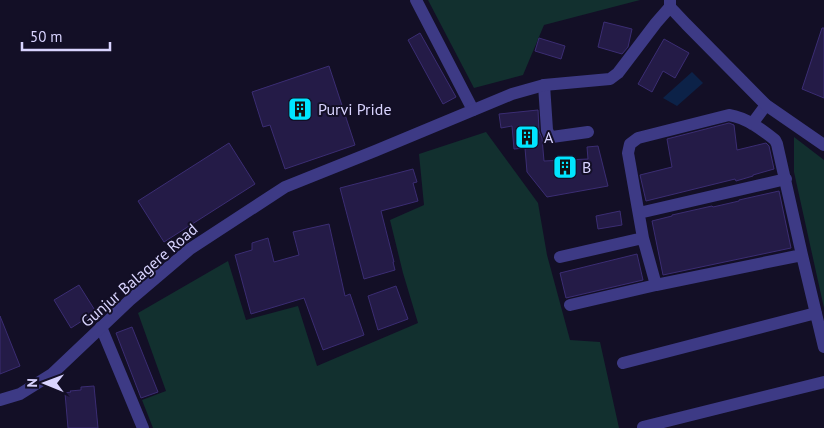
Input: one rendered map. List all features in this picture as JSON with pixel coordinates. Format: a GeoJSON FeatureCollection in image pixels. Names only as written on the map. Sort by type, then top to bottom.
{"type":"FeatureCollection","features":[{"type":"Feature","properties":{"kind":"street"},"geometry":{"type":"LineString","coordinates":[[416,0],[473,110]]}},
{"type":"Feature","properties":{"kind":"street"},"geometry":{"type":"LineString","coordinates":[[670,3],[711,50],[766,105],[824,145]]}},
{"type":"Feature","properties":{"kind":"street","name":"Gunjur Balagere Road"},"geometry":{"type":"LineString","coordinates":[[0,400],[20,394],[52,374],[130,300],[190,249],[284,187],[512,94],[544,85],[610,79],[618,73],[670,3]]}},
{"type":"Feature","properties":{"kind":"street"},"geometry":{"type":"LineString","coordinates":[[544,85],[549,135],[552,137],[588,132]]}},
{"type":"Feature","properties":{"kind":"street"},"geometry":{"type":"LineString","coordinates":[[752,124],[766,105]]}},
{"type":"Feature","properties":{"kind":"street"},"geometry":{"type":"LineString","coordinates":[[656,286],[643,238],[628,153],[630,144],[638,138],[729,115],[741,118],[772,138],[777,144],[824,347]]}},
{"type":"Feature","properties":{"kind":"street"},"geometry":{"type":"LineString","coordinates":[[639,212],[786,179]]}},
{"type":"Feature","properties":{"kind":"street"},"geometry":{"type":"LineString","coordinates":[[560,257],[643,238]]}},
{"type":"Feature","properties":{"kind":"street"},"geometry":{"type":"LineString","coordinates":[[570,305],[802,255]]}},
{"type":"Feature","properties":{"kind":"street"},"geometry":{"type":"LineString","coordinates":[[623,363],[816,312]]}},
{"type":"Feature","properties":{"kind":"street"},"geometry":{"type":"LineString","coordinates":[[101,327],[143,428]]}},
{"type":"Feature","properties":{"kind":"street"},"geometry":{"type":"LineString","coordinates":[[643,427],[824,382]]}},
{"type":"Feature","properties":{"kind":"green space"},"geometry":{"type":"Polygon","coordinates":[[[428,0],[640,0],[544,25],[523,75],[474,88],[428,0]]]}},
{"type":"Feature","properties":{"kind":"green space"},"geometry":{"type":"Polygon","coordinates":[[[486,132],[538,203],[547,255],[570,340],[600,342],[619,428],[153,428],[142,400],[166,391],[138,313],[228,261],[246,320],[298,306],[317,366],[418,323],[390,220],[424,205],[419,154],[486,132]]]}},
{"type":"Feature","properties":{"kind":"green space"},"geometry":{"type":"Polygon","coordinates":[[[794,137],[824,160],[824,308],[794,172],[794,137]]]}},
{"type":"Feature","properties":{"kind":"water"},"geometry":{"type":"Polygon","coordinates":[[[692,72],[703,83],[677,106],[663,98],[692,72]]]}},
{"type":"Feature","properties":{"kind":"building"},"geometry":{"type":"Polygon","coordinates":[[[604,22],[632,29],[628,47],[622,54],[598,47],[604,22]]]}},
{"type":"Feature","properties":{"kind":"building"},"geometry":{"type":"Polygon","coordinates":[[[822,28],[824,28],[824,98],[802,89],[822,28]]]}},
{"type":"Feature","properties":{"kind":"building"},"geometry":{"type":"Polygon","coordinates":[[[420,33],[456,97],[443,104],[408,40],[420,33]]]}},
{"type":"Feature","properties":{"kind":"building"},"geometry":{"type":"Polygon","coordinates":[[[539,38],[565,46],[561,59],[535,51],[539,38]]]}},
{"type":"Feature","properties":{"kind":"building"},"geometry":{"type":"Polygon","coordinates":[[[664,39],[689,53],[675,78],[663,71],[652,92],[638,84],[664,39]]]}},
{"type":"Feature","properties":{"kind":"building","name":"Purvi Pride"},"geometry":{"type":"Polygon","coordinates":[[[329,66],[355,145],[285,169],[270,125],[263,127],[252,92],[329,66]]]}},
{"type":"Feature","properties":{"kind":"building","name":"B"},"geometry":{"type":"Polygon","coordinates":[[[538,110],[544,161],[588,159],[587,147],[598,146],[608,186],[547,197],[527,172],[525,148],[514,149],[512,126],[501,128],[499,114],[538,110]]]}},
{"type":"Feature","properties":{"kind":"building"},"geometry":{"type":"Polygon","coordinates":[[[729,123],[734,125],[737,150],[766,143],[769,146],[774,169],[736,181],[735,179],[646,201],[640,175],[672,167],[667,139],[729,123]]]}},
{"type":"Feature","properties":{"kind":"building"},"geometry":{"type":"Polygon","coordinates":[[[229,143],[255,184],[164,242],[138,201],[229,143]]]}},
{"type":"Feature","properties":{"kind":"building"},"geometry":{"type":"Polygon","coordinates":[[[413,169],[417,182],[413,183],[418,201],[381,211],[395,270],[364,279],[340,188],[413,169]]]}},
{"type":"Feature","properties":{"kind":"building"},"geometry":{"type":"Polygon","coordinates":[[[779,191],[791,248],[663,275],[652,221],[779,191]]]}},
{"type":"Feature","properties":{"kind":"building"},"geometry":{"type":"Polygon","coordinates":[[[620,211],[622,225],[598,229],[596,216],[620,211]]]}},
{"type":"Feature","properties":{"kind":"building"},"geometry":{"type":"Polygon","coordinates":[[[329,224],[345,296],[350,294],[364,335],[323,350],[304,298],[251,314],[235,255],[252,250],[252,243],[268,238],[274,262],[299,255],[293,232],[329,224]]]}},
{"type":"Feature","properties":{"kind":"building"},"geometry":{"type":"Polygon","coordinates":[[[637,254],[643,280],[566,298],[560,273],[637,254]]]}},
{"type":"Feature","properties":{"kind":"building"},"geometry":{"type":"Polygon","coordinates":[[[79,285],[96,312],[71,328],[54,300],[79,285]]]}},
{"type":"Feature","properties":{"kind":"building"},"geometry":{"type":"Polygon","coordinates":[[[396,286],[408,319],[378,330],[368,296],[396,286]]]}},
{"type":"Feature","properties":{"kind":"building"},"geometry":{"type":"Polygon","coordinates":[[[0,316],[20,366],[0,374],[0,316]]]}},
{"type":"Feature","properties":{"kind":"building"},"geometry":{"type":"Polygon","coordinates":[[[132,327],[158,392],[141,398],[116,333],[132,327]]]}},
{"type":"Feature","properties":{"kind":"building"},"geometry":{"type":"Polygon","coordinates":[[[94,386],[98,428],[68,428],[65,393],[81,390],[81,387],[94,386]]]}},
{"type":"Feature","properties":{"kind":"place","name":"Purvi Pride"},"geometry":{"type":"Point","coordinates":[300,109]}},
{"type":"Feature","properties":{"kind":"place","name":"A"},"geometry":{"type":"Point","coordinates":[527,137]}},
{"type":"Feature","properties":{"kind":"place","name":"B"},"geometry":{"type":"Point","coordinates":[565,167]}}]}
